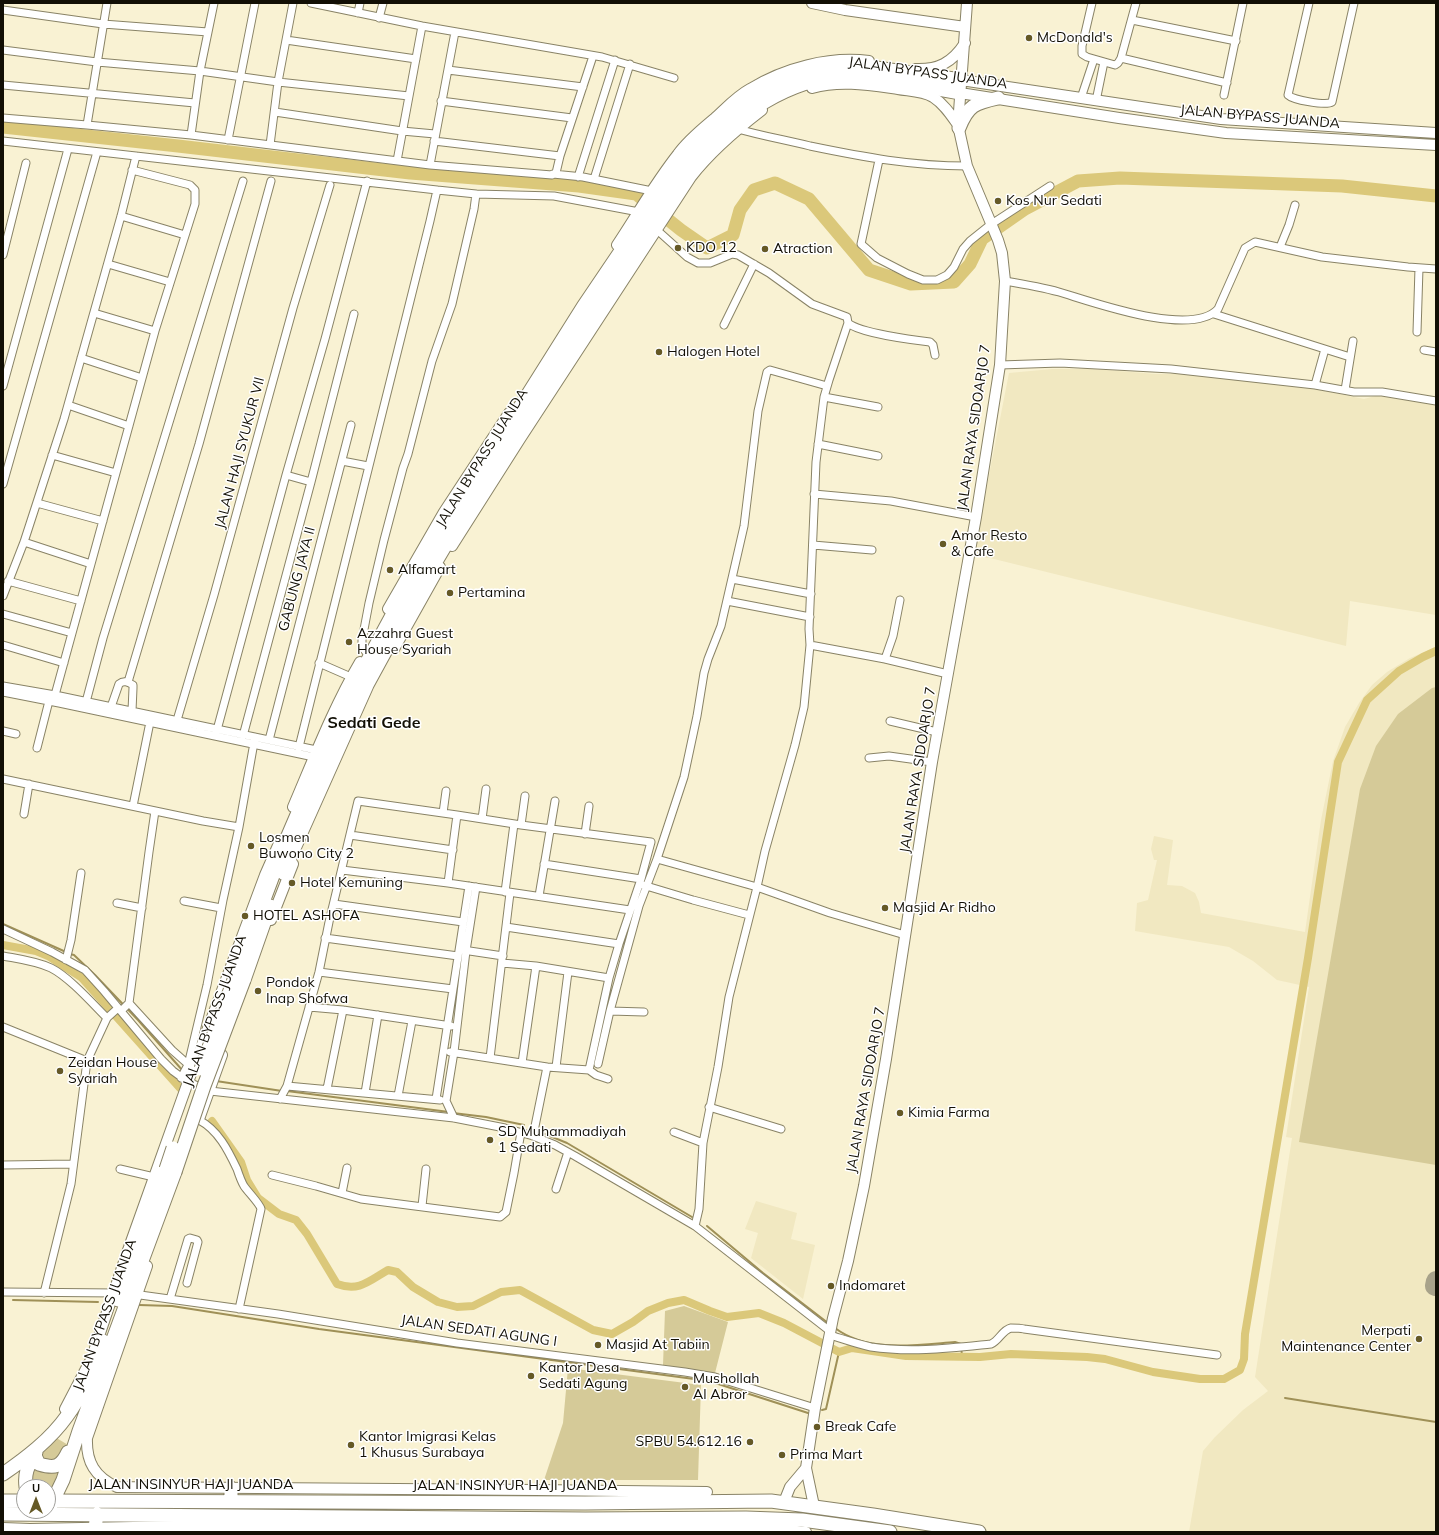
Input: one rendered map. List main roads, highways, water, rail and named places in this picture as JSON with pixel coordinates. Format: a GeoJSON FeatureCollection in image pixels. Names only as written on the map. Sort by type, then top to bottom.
{"type":"FeatureCollection","features":[{"type":"Feature","properties":{"kind":"highway","name":"JALAN BYPASS JUANDA"},"geometry":{"type":"LineString","coordinates":[[56,1491],[63,1480],[123,1298],[170,1170],[237,974],[244,941],[287,831],[322,754],[367,685],[480,480],[649,220],[694,160],[712,141],[739,125],[762,102],[783,91],[826,78],[857,77],[961,86],[872,64],[827,68],[808,72],[756,90],[727,115],[691,150],[660,204]]}},
{"type":"Feature","properties":{"kind":"highway"},"geometry":{"type":"LineString","coordinates":[[958,126],[969,108],[976,104],[998,98]]}},
{"type":"Feature","properties":{"kind":"highway","name":"JALAN BYPASS JUANDA"},"geometry":{"type":"LineString","coordinates":[[237,974],[256,955],[288,870],[328,777],[322,754]]}},
{"type":"Feature","properties":{"kind":"highway","name":"JALAN BYPASS JUANDA"},"geometry":{"type":"LineString","coordinates":[[25,1479],[26,1470],[38,1449],[66,1418],[77,1400],[123,1298],[131,1254],[170,1170]]}},
{"type":"Feature","properties":{"kind":"highway"},"geometry":{"type":"LineString","coordinates":[[38,1449],[36,1458],[39,1464],[58,1466],[64,1462],[79,1431]]}},
{"type":"Feature","properties":{"kind":"highway","name":"JALAN BYPASS JUANDA"},"geometry":{"type":"LineString","coordinates":[[3,1474],[38,1449]]}},
{"type":"Feature","properties":{"kind":"highway","name":"JALAN INSINYUR HAJI JUANDA"},"geometry":{"type":"LineString","coordinates":[[56,1508],[231,1495],[585,1503],[784,1502],[979,1532]]}},
{"type":"Feature","properties":{"kind":"highway"},"geometry":{"type":"LineString","coordinates":[[3,1501],[16,1501]]}},
{"type":"Feature","properties":{"kind":"highway"},"geometry":{"type":"LineString","coordinates":[[585,1503],[585,1518]]}},
{"type":"Feature","properties":{"kind":"highway","name":"JALAN INSINYUR HAJI JUANDA"},"geometry":{"type":"LineString","coordinates":[[56,1510],[205,1521],[476,1522],[585,1518],[748,1522],[802,1520],[890,1532]]}},
{"type":"Feature","properties":{"kind":"highway","name":"JALAN INSINYUR HAJI JUANDA"},"geometry":{"type":"LineString","coordinates":[[3,1514],[16,1512]]}},
{"type":"Feature","properties":{"kind":"highway"},"geometry":{"type":"LineString","coordinates":[[95,1528],[97,1514]]}},
{"type":"Feature","properties":{"kind":"waterway"},"geometry":{"type":"LineString","coordinates":[[3,127],[410,173],[579,186],[636,194],[681,230],[707,248],[733,235],[740,210],[754,190],[775,183],[809,199],[869,270],[911,284],[954,282],[970,264],[982,239],[1025,209],[1078,181],[1120,178],[1342,186],[1436,196]]}},
{"type":"Feature","properties":{"kind":"waterway"},"geometry":{"type":"LineString","coordinates":[[212,1121],[241,1162],[247,1180],[258,1198],[279,1214],[296,1220],[307,1234],[337,1284],[352,1287],[358,1286],[388,1270],[397,1272],[413,1287],[438,1302],[457,1307],[473,1306],[501,1292],[520,1290],[593,1330],[612,1334],[648,1311],[668,1303],[684,1300],[727,1317],[759,1313],[784,1323],[839,1352],[852,1348],[906,1356],[980,1357],[1011,1354],[1087,1357],[1105,1359],[1153,1372],[1200,1379],[1224,1379],[1240,1370],[1244,1359],[1245,1334],[1308,958],[1338,762],[1367,700],[1399,671],[1436,651]]}},
{"type":"Feature","properties":{"kind":"waterway"},"geometry":{"type":"LineString","coordinates":[[3,924],[66,952]]}},
{"type":"Feature","properties":{"kind":"waterway"},"geometry":{"type":"LineString","coordinates":[[3,945],[36,951],[48,956],[82,978],[180,1088]]}},
{"type":"Feature","properties":{"kind":"waterway"},"geometry":{"type":"LineString","coordinates":[[70,954],[74,955],[95,975],[138,1020],[183,1071]]}},
{"type":"Feature","properties":{"kind":"waterway"},"geometry":{"type":"LineString","coordinates":[[216,1081],[282,1091]]}},
{"type":"Feature","properties":{"kind":"waterway"},"geometry":{"type":"LineString","coordinates":[[287,1091],[449,1112]]}},
{"type":"Feature","properties":{"kind":"waterway"},"geometry":{"type":"LineString","coordinates":[[453,1113],[486,1117],[524,1125]]}},
{"type":"Feature","properties":{"kind":"waterway"},"geometry":{"type":"LineString","coordinates":[[540,1132],[567,1143],[692,1217]]}},
{"type":"Feature","properties":{"kind":"waterway"},"geometry":{"type":"LineString","coordinates":[[707,1226],[763,1273],[828,1323]]}},
{"type":"Feature","properties":{"kind":"waterway"},"geometry":{"type":"LineString","coordinates":[[13,1300],[98,1302]]}},
{"type":"Feature","properties":{"kind":"waterway"},"geometry":{"type":"LineString","coordinates":[[139,1305],[172,1306],[319,1329],[709,1381],[808,1413]]}},
{"type":"Feature","properties":{"kind":"waterway"},"geometry":{"type":"LineString","coordinates":[[835,1328],[848,1336],[862,1341],[893,1346],[955,1342],[961,1344],[962,1357]]}},
{"type":"Feature","properties":{"kind":"waterway"},"geometry":{"type":"LineString","coordinates":[[822,1410],[826,1409],[839,1352]]}},
{"type":"Feature","properties":{"kind":"waterway"},"geometry":{"type":"LineString","coordinates":[[1285,1398],[1436,1422]]}},
{"type":"Feature","properties":{"kind":"place","name":"McDonald's"},"geometry":{"type":"Point","coordinates":[1029,38]}},
{"type":"Feature","properties":{"kind":"place","name":"Kos Nur Sedati"},"geometry":{"type":"Point","coordinates":[998,201]}},
{"type":"Feature","properties":{"kind":"place","name":"KDO 12"},"geometry":{"type":"Point","coordinates":[678,248]}},
{"type":"Feature","properties":{"kind":"place","name":"Atraction"},"geometry":{"type":"Point","coordinates":[765,249]}},
{"type":"Feature","properties":{"kind":"place","name":"Halogen Hotel"},"geometry":{"type":"Point","coordinates":[659,352]}},
{"type":"Feature","properties":{"kind":"place","name":"Amor Resto & Cafe"},"geometry":{"type":"Point","coordinates":[943,544]}},
{"type":"Feature","properties":{"kind":"place","name":"Alfamart"},"geometry":{"type":"Point","coordinates":[390,570]}},
{"type":"Feature","properties":{"kind":"place","name":"Pertamina"},"geometry":{"type":"Point","coordinates":[450,593]}},
{"type":"Feature","properties":{"kind":"place","name":"Azzahra Guest House Syariah"},"geometry":{"type":"Point","coordinates":[349,642]}},
{"type":"Feature","properties":{"kind":"place","name":"Losmen Buwono City 2"},"geometry":{"type":"Point","coordinates":[251,846]}},
{"type":"Feature","properties":{"kind":"place","name":"Hotel Kemuning"},"geometry":{"type":"Point","coordinates":[292,883]}},
{"type":"Feature","properties":{"kind":"place","name":"Masjid Ar Ridho"},"geometry":{"type":"Point","coordinates":[885,908]}},
{"type":"Feature","properties":{"kind":"place","name":"HOTEL ASHOFA"},"geometry":{"type":"Point","coordinates":[245,916]}},
{"type":"Feature","properties":{"kind":"place","name":"Pondok Inap Shofwa"},"geometry":{"type":"Point","coordinates":[258,991]}},
{"type":"Feature","properties":{"kind":"place","name":"Zeidan House Syariah"},"geometry":{"type":"Point","coordinates":[60,1071]}},
{"type":"Feature","properties":{"kind":"place","name":"Kimia Farma"},"geometry":{"type":"Point","coordinates":[900,1113]}},
{"type":"Feature","properties":{"kind":"place","name":"SD Muhammadiyah 1 Sedati"},"geometry":{"type":"Point","coordinates":[490,1140]}},
{"type":"Feature","properties":{"kind":"place","name":"Indomaret"},"geometry":{"type":"Point","coordinates":[831,1286]}},
{"type":"Feature","properties":{"kind":"place","name":"Merpati Maintenance Center"},"geometry":{"type":"Point","coordinates":[1419,1339]}},
{"type":"Feature","properties":{"kind":"place","name":"Masjid At Tabiin"},"geometry":{"type":"Point","coordinates":[598,1345]}},
{"type":"Feature","properties":{"kind":"place","name":"Kantor Desa Sedati Agung"},"geometry":{"type":"Point","coordinates":[531,1376]}},
{"type":"Feature","properties":{"kind":"place","name":"Mushollah Al Abror"},"geometry":{"type":"Point","coordinates":[685,1387]}},
{"type":"Feature","properties":{"kind":"place","name":"Break Cafe"},"geometry":{"type":"Point","coordinates":[817,1427]}},
{"type":"Feature","properties":{"kind":"place","name":"SPBU 54.612.16"},"geometry":{"type":"Point","coordinates":[750,1442]}},
{"type":"Feature","properties":{"kind":"place","name":"Kantor Imigrasi Kelas 1 Khusus Surabaya"},"geometry":{"type":"Point","coordinates":[351,1445]}},
{"type":"Feature","properties":{"kind":"place","name":"Prima Mart"},"geometry":{"type":"Point","coordinates":[782,1455]}},
{"type":"Feature","properties":{"kind":"district","name":"Sedati Gede"},"geometry":{"type":"Point","coordinates":[374,723]}}]}
